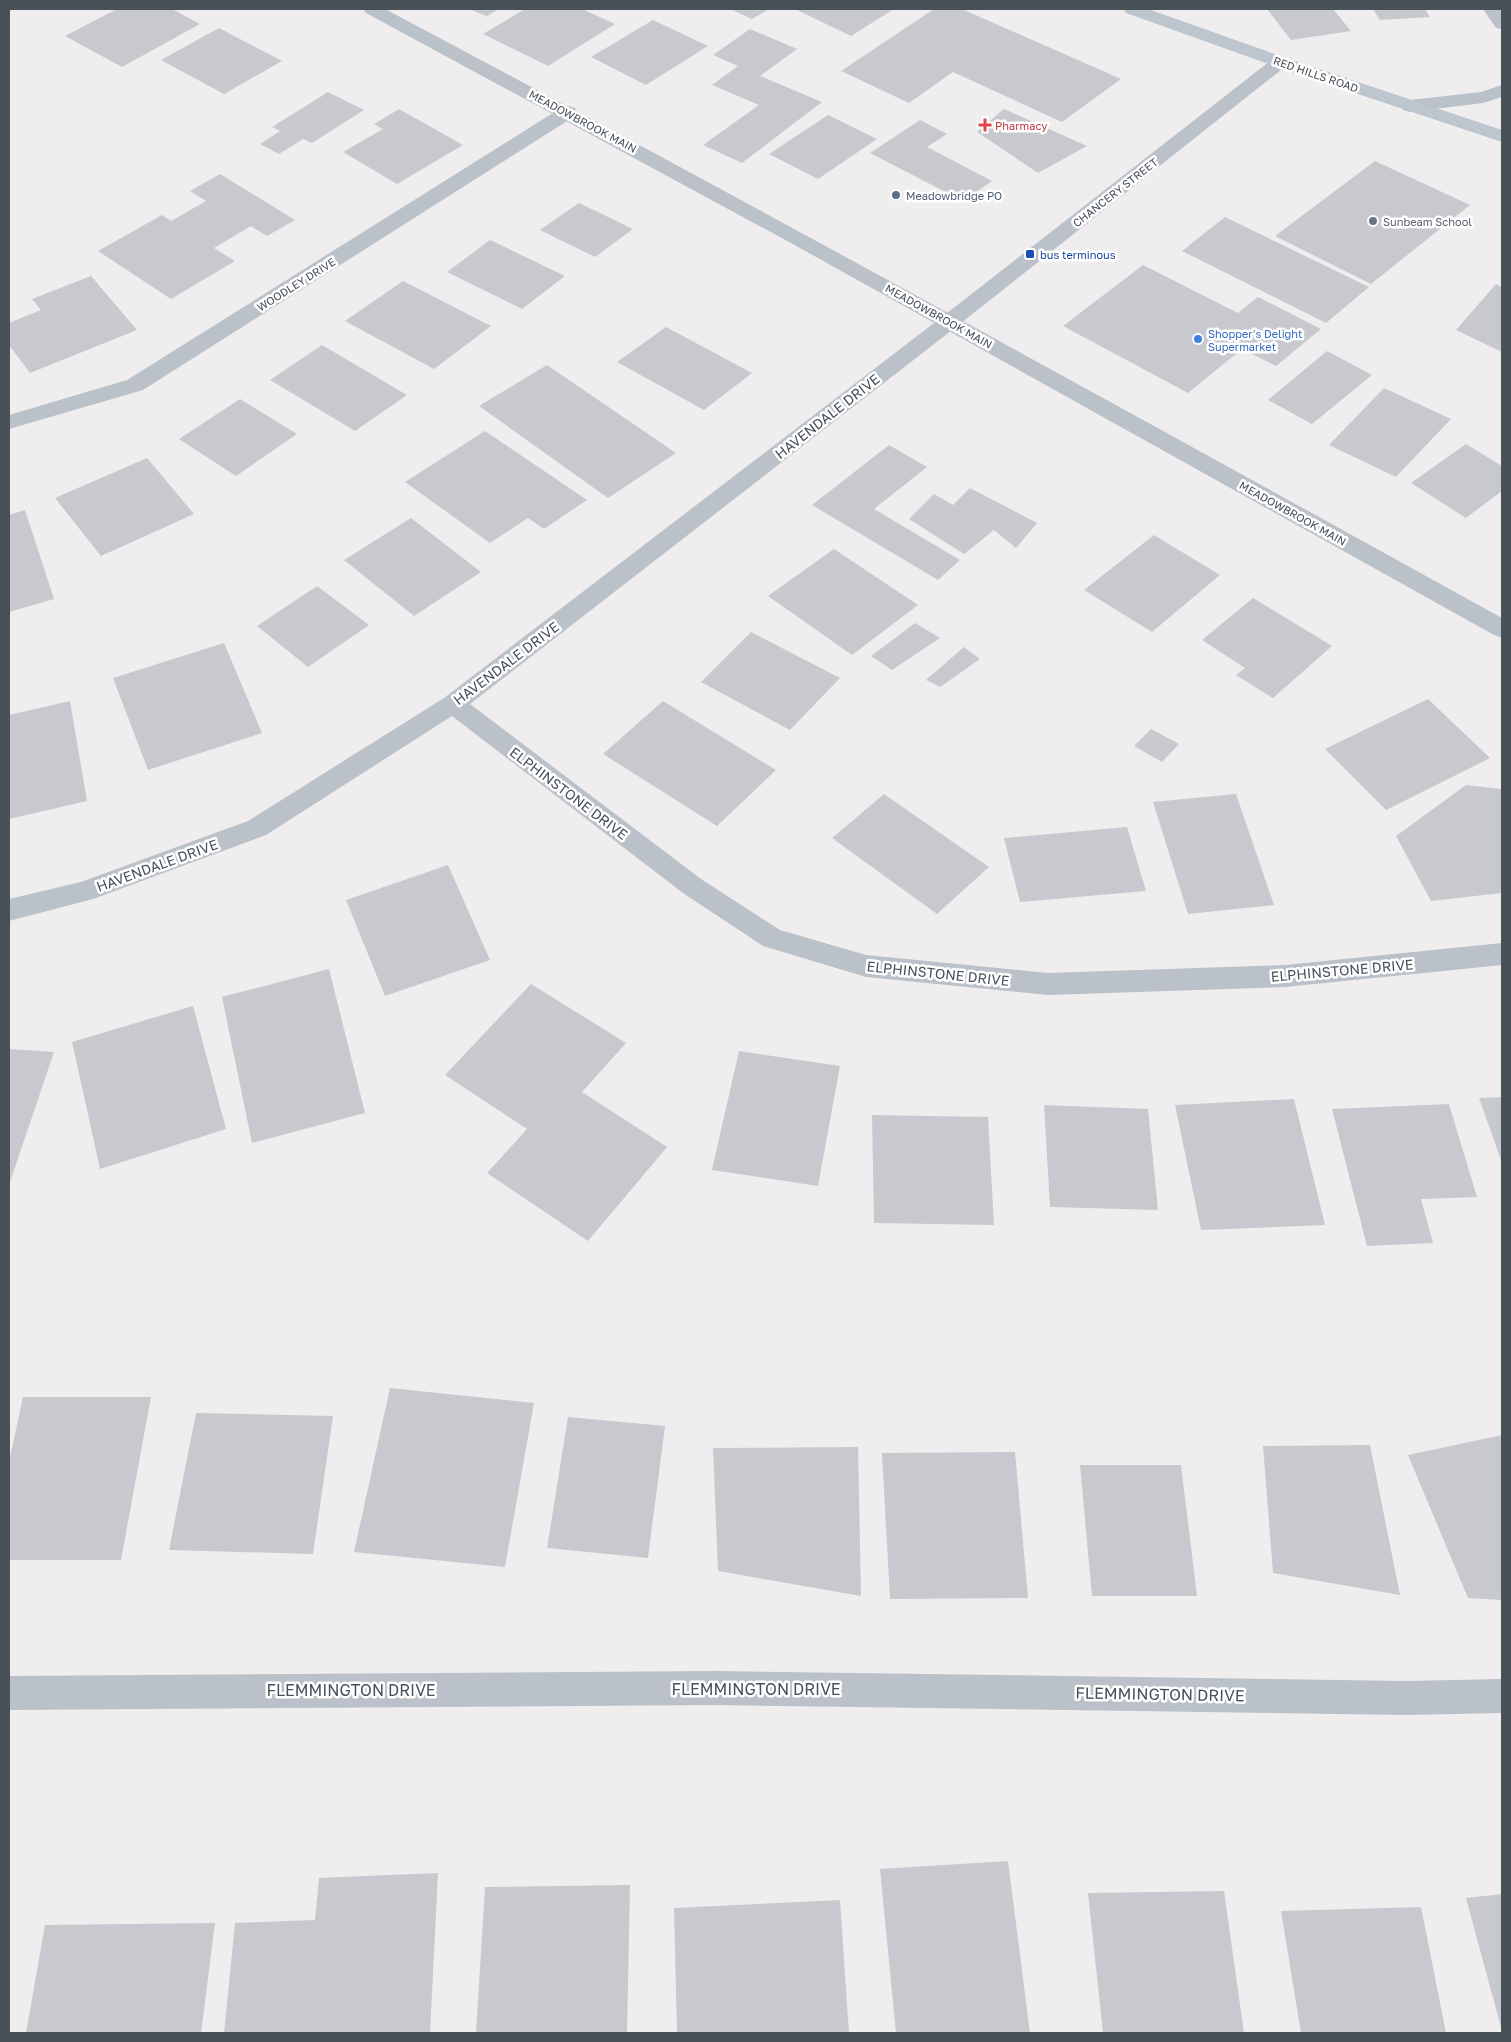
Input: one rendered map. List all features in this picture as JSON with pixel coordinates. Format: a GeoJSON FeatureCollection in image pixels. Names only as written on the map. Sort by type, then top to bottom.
{"type":"FeatureCollection","features":[{"type":"Feature","properties":{"kind":"main road","name":"RED HILLS ROAD"},"geometry":{"type":"LineString","coordinates":[[1132,9],[1280,62],[1502,136]]}},
{"type":"Feature","properties":{"kind":"street","name":"MEADOWBROOK MAIN"},"geometry":{"type":"LineString","coordinates":[[372,9],[568,112],[1502,629]]}},
{"type":"Feature","properties":{"kind":"street"},"geometry":{"type":"LineString","coordinates":[[1492,9],[1502,24]]}},
{"type":"Feature","properties":{"kind":"street","name":"CHANCERY STREET"},"geometry":{"type":"LineString","coordinates":[[950,322],[1280,62]]}},
{"type":"Feature","properties":{"kind":"street"},"geometry":{"type":"LineString","coordinates":[[1410,106],[1483,97],[1502,91]]}},
{"type":"Feature","properties":{"kind":"street","name":"WOODLEY DRIVE"},"geometry":{"type":"LineString","coordinates":[[9,422],[135,385],[568,112]]}},
{"type":"Feature","properties":{"kind":"street","name":"HAVENDALE DRIVE"},"geometry":{"type":"LineString","coordinates":[[9,910],[84,892],[257,828],[453,704],[950,322]]}},
{"type":"Feature","properties":{"kind":"street","name":"ELPHINSTONE DRIVE"},"geometry":{"type":"LineString","coordinates":[[453,704],[692,886],[772,938],[866,966],[1048,984],[1285,976],[1502,954]]}},
{"type":"Feature","properties":{"kind":"street","name":"FLEMMINGTON DRIVE"},"geometry":{"type":"LineString","coordinates":[[9,1693],[717,1688],[1407,1698],[1502,1696]]}},
{"type":"Feature","properties":{"kind":"building"},"geometry":{"type":"Polygon","coordinates":[[[117,9],[172,9],[200,24],[122,67],[65,36],[117,9]]]}},
{"type":"Feature","properties":{"kind":"building"},"geometry":{"type":"Polygon","coordinates":[[[469,9],[499,9],[487,16],[469,9]]]}},
{"type":"Feature","properties":{"kind":"building"},"geometry":{"type":"Polygon","coordinates":[[[525,9],[582,9],[615,24],[548,66],[483,34],[525,9]]]}},
{"type":"Feature","properties":{"kind":"building"},"geometry":{"type":"Polygon","coordinates":[[[730,9],[769,9],[752,19],[730,9]]]}},
{"type":"Feature","properties":{"kind":"building"},"geometry":{"type":"Polygon","coordinates":[[[795,9],[894,9],[851,36],[795,9]]]}},
{"type":"Feature","properties":{"kind":"building"},"geometry":{"type":"Polygon","coordinates":[[[934,9],[962,9],[1121,79],[1062,122],[953,72],[909,103],[841,71],[934,9]]]}},
{"type":"Feature","properties":{"kind":"building"},"geometry":{"type":"Polygon","coordinates":[[[1267,9],[1333,9],[1351,31],[1291,40],[1267,9]]]}},
{"type":"Feature","properties":{"kind":"building"},"geometry":{"type":"Polygon","coordinates":[[[1373,9],[1425,9],[1430,17],[1380,20],[1373,9]]]}},
{"type":"Feature","properties":{"kind":"building"},"geometry":{"type":"Polygon","coordinates":[[[653,20],[708,46],[646,85],[591,57],[653,20]]]}},
{"type":"Feature","properties":{"kind":"building"},"geometry":{"type":"Polygon","coordinates":[[[219,28],[282,61],[224,94],[161,60],[219,28]]]}},
{"type":"Feature","properties":{"kind":"building"},"geometry":{"type":"Polygon","coordinates":[[[750,29],[797,49],[760,76],[822,102],[742,163],[703,145],[759,105],[712,85],[738,66],[713,55],[750,29]]]}},
{"type":"Feature","properties":{"kind":"building"},"geometry":{"type":"Polygon","coordinates":[[[328,92],[364,110],[312,143],[303,139],[279,154],[260,144],[280,131],[272,127],[328,92]]]}},
{"type":"Feature","properties":{"kind":"building"},"geometry":{"type":"Polygon","coordinates":[[[399,109],[463,145],[397,184],[343,152],[383,129],[374,124],[399,109]]]}},
{"type":"Feature","properties":{"kind":"building"},"geometry":{"type":"Polygon","coordinates":[[[1004,109],[1087,146],[1038,173],[977,132],[1004,109]]]}},
{"type":"Feature","properties":{"kind":"building"},"geometry":{"type":"Polygon","coordinates":[[[828,115],[877,139],[818,179],[769,154],[828,115]]]}},
{"type":"Feature","properties":{"kind":"building"},"geometry":{"type":"Polygon","coordinates":[[[920,120],[947,134],[927,147],[992,181],[963,201],[870,153],[920,120]]]}},
{"type":"Feature","properties":{"kind":"building","name":"Sunbeam School"},"geometry":{"type":"Polygon","coordinates":[[[1375,161],[1470,205],[1371,284],[1275,236],[1375,161]]]}},
{"type":"Feature","properties":{"kind":"building"},"geometry":{"type":"Polygon","coordinates":[[[220,174],[295,220],[267,236],[251,226],[214,248],[235,261],[171,299],[98,251],[162,215],[171,221],[206,201],[190,191],[220,174]]]}},
{"type":"Feature","properties":{"kind":"building"},"geometry":{"type":"Polygon","coordinates":[[[579,203],[633,229],[595,257],[540,230],[579,203]]]}},
{"type":"Feature","properties":{"kind":"building"},"geometry":{"type":"Polygon","coordinates":[[[1225,217],[1369,287],[1326,323],[1182,251],[1225,217]]]}},
{"type":"Feature","properties":{"kind":"building"},"geometry":{"type":"Polygon","coordinates":[[[490,240],[565,276],[522,309],[447,272],[490,240]]]}},
{"type":"Feature","properties":{"kind":"building","name":"Shopper's Delight Supermarket"},"geometry":{"type":"Polygon","coordinates":[[[1143,265],[1238,313],[1258,297],[1321,329],[1276,366],[1242,349],[1188,393],[1063,326],[1143,265]]]}},
{"type":"Feature","properties":{"kind":"building"},"geometry":{"type":"Polygon","coordinates":[[[91,276],[137,330],[30,373],[9,345],[9,323],[41,310],[32,299],[91,276]]]}},
{"type":"Feature","properties":{"kind":"building"},"geometry":{"type":"Polygon","coordinates":[[[403,281],[491,326],[434,369],[345,321],[403,281]]]}},
{"type":"Feature","properties":{"kind":"building"},"geometry":{"type":"Polygon","coordinates":[[[1496,284],[1502,287],[1502,352],[1456,330],[1496,284]]]}},
{"type":"Feature","properties":{"kind":"building"},"geometry":{"type":"Polygon","coordinates":[[[666,327],[752,373],[704,410],[617,362],[666,327]]]}},
{"type":"Feature","properties":{"kind":"building"},"geometry":{"type":"Polygon","coordinates":[[[322,345],[407,395],[355,431],[270,380],[322,345]]]}},
{"type":"Feature","properties":{"kind":"building"},"geometry":{"type":"Polygon","coordinates":[[[1327,351],[1372,375],[1312,424],[1268,400],[1327,351]]]}},
{"type":"Feature","properties":{"kind":"building"},"geometry":{"type":"Polygon","coordinates":[[[547,365],[676,453],[608,498],[479,406],[547,365]]]}},
{"type":"Feature","properties":{"kind":"building"},"geometry":{"type":"Polygon","coordinates":[[[1384,388],[1451,419],[1396,477],[1329,445],[1384,388]]]}},
{"type":"Feature","properties":{"kind":"building"},"geometry":{"type":"Polygon","coordinates":[[[240,399],[297,434],[236,476],[179,439],[240,399]]]}},
{"type":"Feature","properties":{"kind":"building"},"geometry":{"type":"Polygon","coordinates":[[[485,431],[587,500],[544,529],[528,518],[490,543],[405,482],[485,431]]]}},
{"type":"Feature","properties":{"kind":"building"},"geometry":{"type":"Polygon","coordinates":[[[1466,444],[1502,466],[1502,491],[1466,518],[1411,483],[1466,444]]]}},
{"type":"Feature","properties":{"kind":"building"},"geometry":{"type":"Polygon","coordinates":[[[889,445],[927,467],[874,509],[960,560],[938,580],[812,505],[889,445]]]}},
{"type":"Feature","properties":{"kind":"building"},"geometry":{"type":"Polygon","coordinates":[[[147,458],[194,514],[101,556],[55,498],[147,458]]]}},
{"type":"Feature","properties":{"kind":"building"},"geometry":{"type":"Polygon","coordinates":[[[970,488],[1037,523],[1016,548],[994,530],[964,554],[909,519],[934,494],[953,505],[970,488]]]}},
{"type":"Feature","properties":{"kind":"building"},"geometry":{"type":"Polygon","coordinates":[[[25,510],[54,599],[9,612],[9,515],[25,510]]]}},
{"type":"Feature","properties":{"kind":"building"},"geometry":{"type":"Polygon","coordinates":[[[411,518],[481,572],[414,616],[344,560],[411,518]]]}},
{"type":"Feature","properties":{"kind":"building"},"geometry":{"type":"Polygon","coordinates":[[[1154,535],[1220,575],[1152,632],[1084,590],[1154,535]]]}},
{"type":"Feature","properties":{"kind":"building"},"geometry":{"type":"Polygon","coordinates":[[[834,549],[918,605],[852,655],[768,596],[834,549]]]}},
{"type":"Feature","properties":{"kind":"building"},"geometry":{"type":"Polygon","coordinates":[[[317,586],[369,625],[308,667],[257,626],[317,586]]]}},
{"type":"Feature","properties":{"kind":"building"},"geometry":{"type":"Polygon","coordinates":[[[1253,598],[1332,646],[1273,698],[1236,675],[1245,668],[1202,640],[1253,598]]]}},
{"type":"Feature","properties":{"kind":"building"},"geometry":{"type":"Polygon","coordinates":[[[915,623],[940,638],[892,670],[871,656],[915,623]]]}},
{"type":"Feature","properties":{"kind":"building"},"geometry":{"type":"Polygon","coordinates":[[[751,632],[840,678],[790,730],[701,682],[751,632]]]}},
{"type":"Feature","properties":{"kind":"building"},"geometry":{"type":"Polygon","coordinates":[[[224,643],[262,733],[148,770],[113,678],[224,643]]]}},
{"type":"Feature","properties":{"kind":"building"},"geometry":{"type":"Polygon","coordinates":[[[964,647],[980,659],[940,687],[926,680],[964,647]]]}},
{"type":"Feature","properties":{"kind":"building"},"geometry":{"type":"Polygon","coordinates":[[[1428,699],[1490,758],[1386,810],[1325,749],[1428,699]]]}},
{"type":"Feature","properties":{"kind":"building"},"geometry":{"type":"Polygon","coordinates":[[[70,701],[87,801],[9,819],[9,715],[70,701]]]}},
{"type":"Feature","properties":{"kind":"building"},"geometry":{"type":"Polygon","coordinates":[[[663,701],[776,770],[717,826],[603,754],[663,701]]]}},
{"type":"Feature","properties":{"kind":"building"},"geometry":{"type":"Polygon","coordinates":[[[1151,729],[1179,744],[1162,762],[1134,746],[1151,729]]]}},
{"type":"Feature","properties":{"kind":"building"},"geometry":{"type":"Polygon","coordinates":[[[1466,785],[1502,789],[1502,893],[1431,901],[1396,836],[1466,785]]]}},
{"type":"Feature","properties":{"kind":"building"},"geometry":{"type":"Polygon","coordinates":[[[884,794],[989,867],[937,914],[832,838],[884,794]]]}},
{"type":"Feature","properties":{"kind":"building"},"geometry":{"type":"Polygon","coordinates":[[[1236,794],[1274,905],[1188,914],[1153,802],[1236,794]]]}},
{"type":"Feature","properties":{"kind":"building"},"geometry":{"type":"Polygon","coordinates":[[[1127,827],[1146,891],[1020,902],[1004,838],[1127,827]]]}},
{"type":"Feature","properties":{"kind":"building"},"geometry":{"type":"Polygon","coordinates":[[[448,865],[490,960],[385,996],[346,900],[448,865]]]}},
{"type":"Feature","properties":{"kind":"building"},"geometry":{"type":"Polygon","coordinates":[[[329,969],[365,1113],[252,1143],[222,997],[329,969]]]}},
{"type":"Feature","properties":{"kind":"building"},"geometry":{"type":"Polygon","coordinates":[[[531,984],[626,1043],[582,1092],[667,1147],[588,1241],[487,1173],[527,1129],[445,1075],[531,984]]]}},
{"type":"Feature","properties":{"kind":"building"},"geometry":{"type":"Polygon","coordinates":[[[193,1006],[226,1129],[100,1169],[72,1042],[193,1006]]]}},
{"type":"Feature","properties":{"kind":"building"},"geometry":{"type":"Polygon","coordinates":[[[9,1049],[54,1052],[9,1185],[9,1049]]]}},
{"type":"Feature","properties":{"kind":"building"},"geometry":{"type":"Polygon","coordinates":[[[739,1051],[840,1066],[818,1186],[712,1170],[739,1051]]]}},
{"type":"Feature","properties":{"kind":"building"},"geometry":{"type":"Polygon","coordinates":[[[1502,1097],[1502,1163],[1479,1098],[1502,1097]]]}},
{"type":"Feature","properties":{"kind":"building"},"geometry":{"type":"Polygon","coordinates":[[[1294,1099],[1325,1225],[1201,1230],[1175,1105],[1294,1099]]]}},
{"type":"Feature","properties":{"kind":"building"},"geometry":{"type":"Polygon","coordinates":[[[1449,1104],[1477,1197],[1421,1199],[1433,1243],[1367,1246],[1332,1109],[1449,1104]]]}},
{"type":"Feature","properties":{"kind":"building"},"geometry":{"type":"Polygon","coordinates":[[[1044,1105],[1148,1109],[1158,1210],[1050,1207],[1044,1105]]]}},
{"type":"Feature","properties":{"kind":"building"},"geometry":{"type":"Polygon","coordinates":[[[872,1115],[988,1117],[994,1225],[874,1223],[872,1115]]]}},
{"type":"Feature","properties":{"kind":"building"},"geometry":{"type":"Polygon","coordinates":[[[390,1388],[534,1403],[505,1567],[354,1552],[390,1388]]]}},
{"type":"Feature","properties":{"kind":"building"},"geometry":{"type":"Polygon","coordinates":[[[23,1397],[151,1397],[121,1560],[9,1560],[9,1462],[23,1397]]]}},
{"type":"Feature","properties":{"kind":"building"},"geometry":{"type":"Polygon","coordinates":[[[196,1413],[333,1416],[313,1554],[169,1550],[196,1413]]]}},
{"type":"Feature","properties":{"kind":"building"},"geometry":{"type":"Polygon","coordinates":[[[568,1417],[665,1426],[648,1558],[547,1548],[568,1417]]]}},
{"type":"Feature","properties":{"kind":"building"},"geometry":{"type":"Polygon","coordinates":[[[1502,1435],[1502,1600],[1468,1598],[1408,1455],[1502,1435]]]}},
{"type":"Feature","properties":{"kind":"building"},"geometry":{"type":"Polygon","coordinates":[[[1370,1445],[1400,1595],[1273,1573],[1263,1446],[1370,1445]]]}},
{"type":"Feature","properties":{"kind":"building"},"geometry":{"type":"Polygon","coordinates":[[[858,1447],[861,1596],[718,1571],[713,1448],[858,1447]]]}},
{"type":"Feature","properties":{"kind":"building"},"geometry":{"type":"Polygon","coordinates":[[[1015,1452],[1028,1598],[890,1599],[882,1453],[1015,1452]]]}},
{"type":"Feature","properties":{"kind":"building"},"geometry":{"type":"Polygon","coordinates":[[[1080,1465],[1181,1465],[1197,1596],[1092,1596],[1080,1465]]]}},
{"type":"Feature","properties":{"kind":"building"},"geometry":{"type":"Polygon","coordinates":[[[1008,1861],[1030,2033],[896,2033],[880,1869],[1008,1861]]]}},
{"type":"Feature","properties":{"kind":"building"},"geometry":{"type":"Polygon","coordinates":[[[438,1873],[430,2033],[224,2033],[235,1923],[315,1920],[319,1878],[438,1873]]]}},
{"type":"Feature","properties":{"kind":"building"},"geometry":{"type":"Polygon","coordinates":[[[630,1885],[627,2033],[476,2033],[485,1887],[630,1885]]]}},
{"type":"Feature","properties":{"kind":"building"},"geometry":{"type":"Polygon","coordinates":[[[1224,1891],[1244,2033],[1103,2033],[1088,1893],[1224,1891]]]}},
{"type":"Feature","properties":{"kind":"building"},"geometry":{"type":"Polygon","coordinates":[[[1502,1894],[1502,2031],[1466,1898],[1502,1894]]]}},
{"type":"Feature","properties":{"kind":"building"},"geometry":{"type":"Polygon","coordinates":[[[840,1900],[849,2033],[677,2033],[674,1908],[840,1900]]]}},
{"type":"Feature","properties":{"kind":"building"},"geometry":{"type":"Polygon","coordinates":[[[1421,1907],[1446,2033],[1301,2033],[1281,1911],[1421,1907]]]}},
{"type":"Feature","properties":{"kind":"building"},"geometry":{"type":"Polygon","coordinates":[[[215,1923],[201,2033],[26,2033],[45,1925],[215,1923]]]}},
{"type":"Feature","properties":{"kind":"place","name":"Pharmacy"},"geometry":{"type":"Point","coordinates":[985,125]}},
{"type":"Feature","properties":{"kind":"place","name":"Meadowbridge PO"},"geometry":{"type":"Point","coordinates":[896,195]}},
{"type":"Feature","properties":{"kind":"place","name":"Sunbeam School"},"geometry":{"type":"Point","coordinates":[1373,221]}},
{"type":"Feature","properties":{"kind":"place","name":"bus terminous"},"geometry":{"type":"Point","coordinates":[1030,254]}},
{"type":"Feature","properties":{"kind":"place","name":"Shopper's Delight Supermarket"},"geometry":{"type":"Point","coordinates":[1198,339]}}]}
